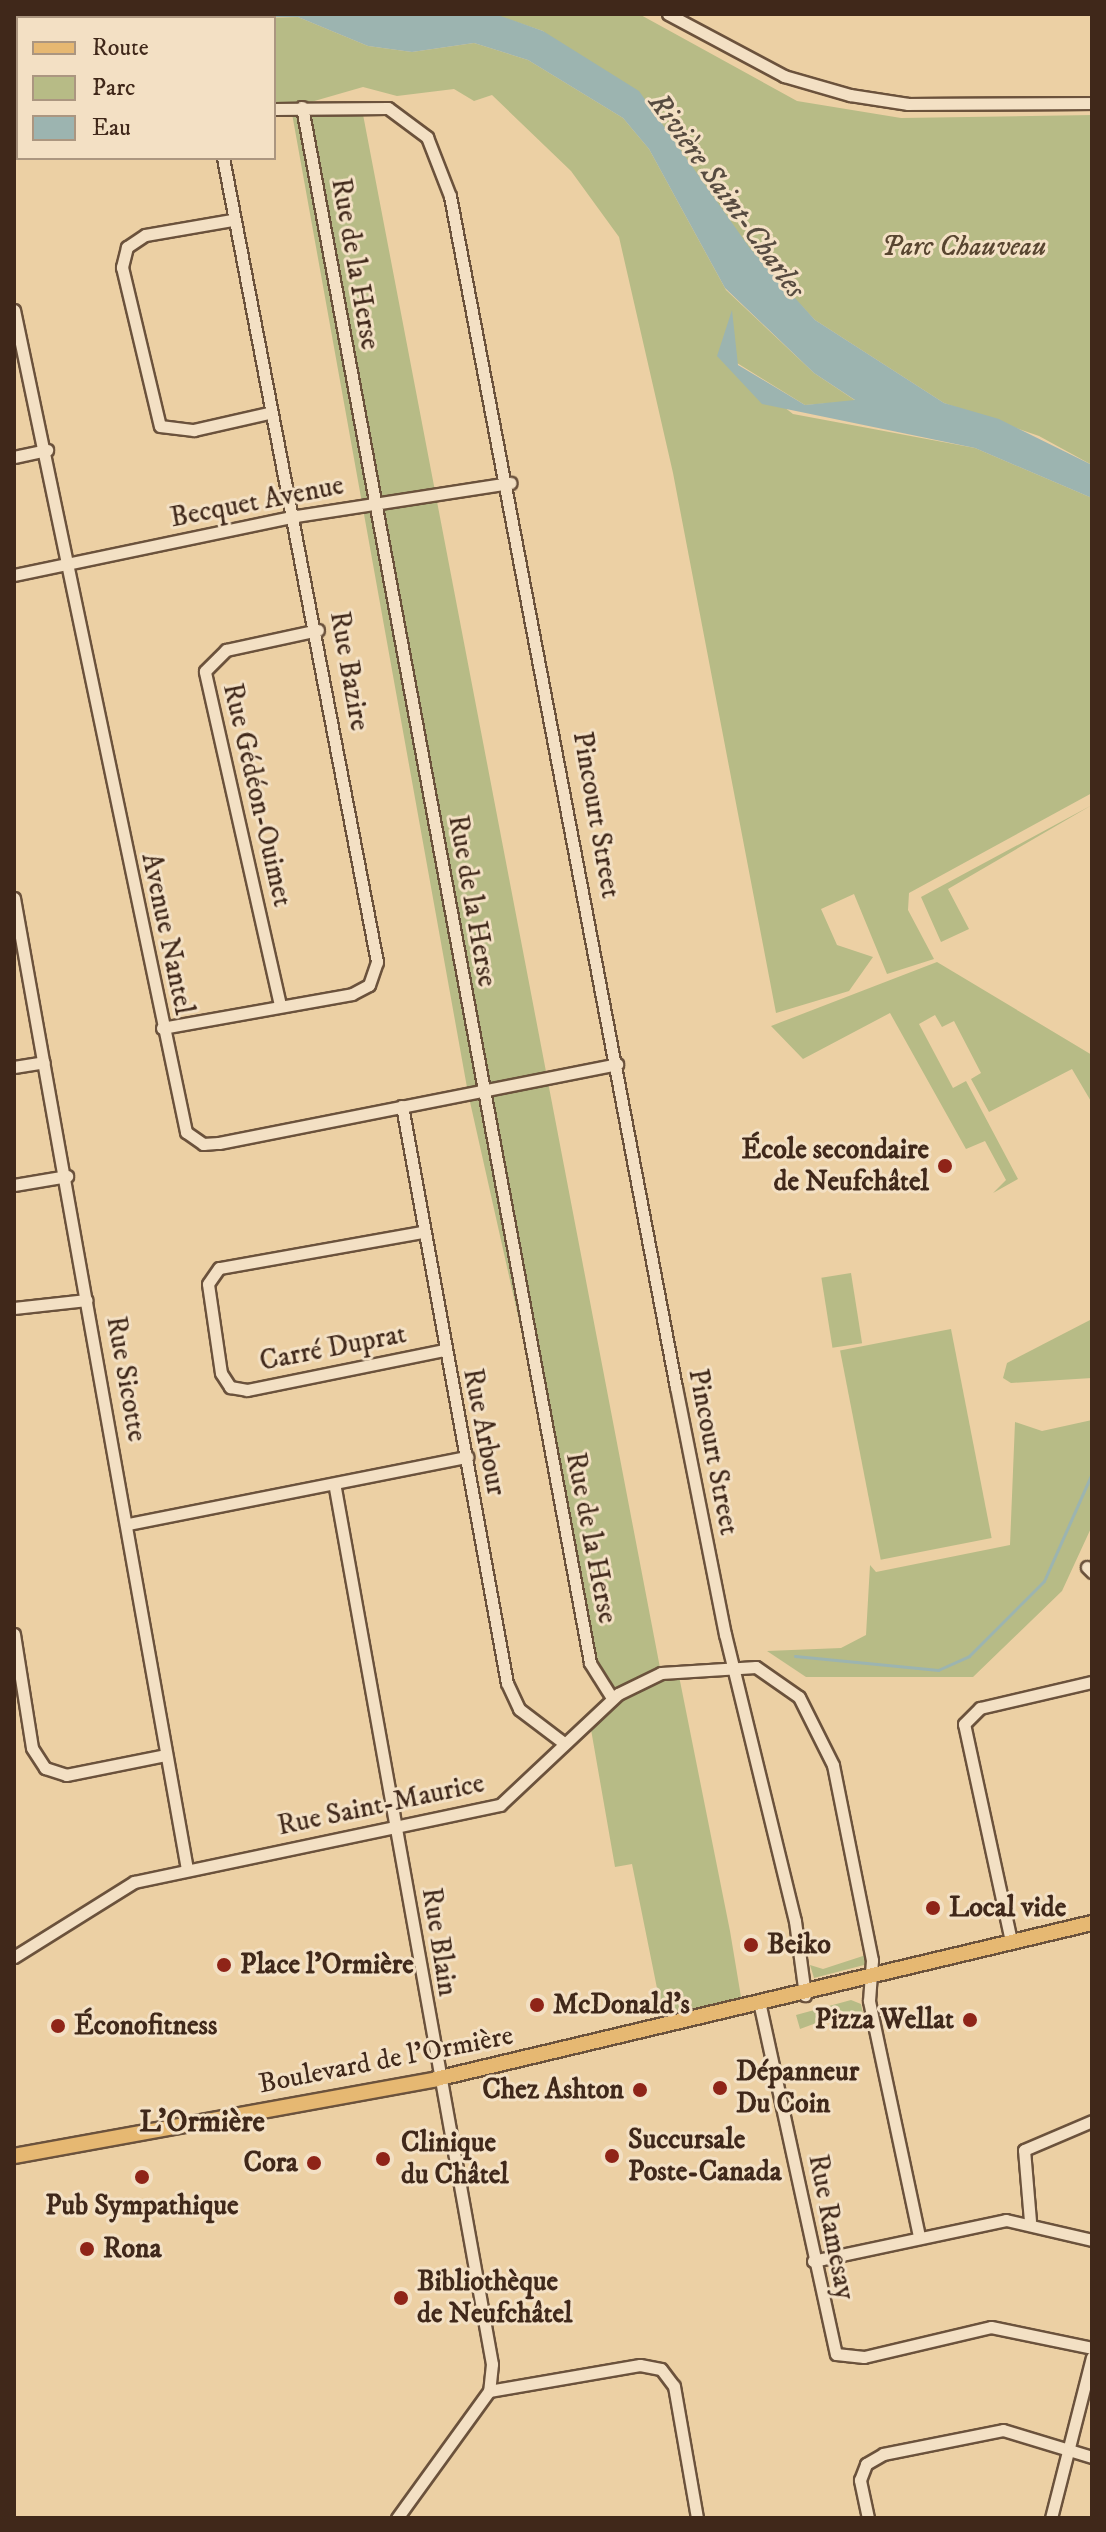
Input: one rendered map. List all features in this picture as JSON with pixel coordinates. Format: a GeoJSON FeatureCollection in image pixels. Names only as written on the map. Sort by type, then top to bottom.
{"type":"FeatureCollection","features":[{"type":"Feature","properties":{"kind":"main road","name":"Boulevard de l'Ormière"},"geometry":{"type":"LineString","coordinates":[[14,2156],[436,2079],[760,2006],[1092,1923]]}},
{"type":"Feature","properties":{"kind":"street"},"geometry":{"type":"LineString","coordinates":[[668,14],[784,76],[850,95],[908,104],[1092,103]]}},
{"type":"Feature","properties":{"kind":"street","name":"Rue de la Herse"},"geometry":{"type":"LineString","coordinates":[[302,107],[590,1663],[612,1698]]}},
{"type":"Feature","properties":{"kind":"street","name":"Pincourt Street"},"geometry":{"type":"LineString","coordinates":[[276,109],[388,108],[427,137],[450,196],[510,483],[617,1064],[734,1666],[793,1913],[805,1995]]}},
{"type":"Feature","properties":{"kind":"street","name":"Rue Bazire"},"geometry":{"type":"LineString","coordinates":[[162,1028],[360,991],[377,962],[318,630],[296,516],[268,413],[223,160]]}},
{"type":"Feature","properties":{"kind":"street"},"geometry":{"type":"LineString","coordinates":[[232,220],[145,235],[127,247],[122,267],[160,426],[194,430],[268,413]]}},
{"type":"Feature","properties":{"kind":"street","name":"Avenue Nantel"},"geometry":{"type":"LineString","coordinates":[[14,310],[47,450],[66,565],[186,1132],[203,1144],[617,1064]]}},
{"type":"Feature","properties":{"kind":"street"},"geometry":{"type":"LineString","coordinates":[[14,457],[47,450]]}},
{"type":"Feature","properties":{"kind":"street","name":"Becquet Avenue"},"geometry":{"type":"LineString","coordinates":[[14,575],[296,516],[510,483]]}},
{"type":"Feature","properties":{"kind":"street","name":"Rue Gédéon-Ouimet"},"geometry":{"type":"LineString","coordinates":[[280,1005],[205,671],[226,650],[318,630]]}},
{"type":"Feature","properties":{"kind":"street","name":"Rue Sicotte"},"geometry":{"type":"LineString","coordinates":[[14,898],[67,1176],[187,1869]]}},
{"type":"Feature","properties":{"kind":"street"},"geometry":{"type":"LineString","coordinates":[[14,1067],[44,1062]]}},
{"type":"Feature","properties":{"kind":"street","name":"Rue Arbour"},"geometry":{"type":"LineString","coordinates":[[402,1106],[443,1350],[467,1457],[507,1683],[519,1709],[564,1743]]}},
{"type":"Feature","properties":{"kind":"street"},"geometry":{"type":"LineString","coordinates":[[14,1185],[67,1176]]}},
{"type":"Feature","properties":{"kind":"street","name":"Carré Duprat"},"geometry":{"type":"LineString","coordinates":[[422,1232],[219,1268],[208,1284],[221,1373],[230,1387],[247,1390],[443,1350]]}},
{"type":"Feature","properties":{"kind":"street"},"geometry":{"type":"LineString","coordinates":[[14,1308],[87,1300]]}},
{"type":"Feature","properties":{"kind":"street"},"geometry":{"type":"LineString","coordinates":[[128,1524],[335,1488],[467,1457]]}},
{"type":"Feature","properties":{"kind":"street","name":"Rue Blain"},"geometry":{"type":"LineString","coordinates":[[335,1488],[396,1830],[436,2079],[488,2324],[489,2391]]}},
{"type":"Feature","properties":{"kind":"street"},"geometry":{"type":"LineString","coordinates":[[14,1634],[32,1748],[45,1768],[66,1775],[165,1755]]}},
{"type":"Feature","properties":{"kind":"street","name":"Rue Saint-Maurice"},"geometry":{"type":"LineString","coordinates":[[14,1957],[134,1882],[187,1869],[396,1830],[500,1805],[612,1698],[661,1673],[734,1666],[776,1675],[818,1729],[833,1765],[872,1979],[872,2013],[919,2236]]}},
{"type":"Feature","properties":{"kind":"street"},"geometry":{"type":"LineString","coordinates":[[1011,1941],[964,1724],[980,1708],[1092,1682]]}},
{"type":"Feature","properties":{"kind":"street","name":"Rue Ramesay"},"geometry":{"type":"LineString","coordinates":[[760,2006],[830,2346],[844,2358],[991,2327],[1092,2348]]}},
{"type":"Feature","properties":{"kind":"street"},"geometry":{"type":"LineString","coordinates":[[1030,2221],[1024,2150],[1030,2141],[1092,2121]]}},
{"type":"Feature","properties":{"kind":"street"},"geometry":{"type":"LineString","coordinates":[[813,2261],[983,2222],[1030,2221],[1092,2240]]}},
{"type":"Feature","properties":{"kind":"street"},"geometry":{"type":"LineString","coordinates":[[1051,2518],[1092,2357]]}},
{"type":"Feature","properties":{"kind":"street"},"geometry":{"type":"LineString","coordinates":[[397,2518],[489,2391],[640,2365],[661,2369],[674,2386],[697,2518]]}},
{"type":"Feature","properties":{"kind":"street"},"geometry":{"type":"LineString","coordinates":[[868,2518],[860,2480],[866,2464],[883,2454],[1003,2430],[1092,2457]]}},
{"type":"Feature","properties":{"kind":"green space"},"geometry":{"type":"Polygon","coordinates":[[[31,14],[158,14],[154,16],[31,14]]]}},
{"type":"Feature","properties":{"kind":"green space","name":"Parc Chauveau"},"geometry":{"type":"Polygon","coordinates":[[[492,14],[639,14],[797,101],[901,118],[1092,115],[1092,465],[1039,436],[944,403],[815,320],[543,31],[492,14]]]}},
{"type":"Feature","properties":{"kind":"green space"},"geometry":{"type":"Polygon","coordinates":[[[298,17],[368,46],[412,52],[474,43],[528,60],[623,118],[649,149],[726,290],[814,373],[856,401],[805,405],[737,363],[731,325],[718,356],[793,414],[975,448],[1092,498],[1092,793],[909,893],[908,910],[934,959],[887,974],[854,894],[821,909],[837,945],[873,957],[849,991],[776,1013],[673,473],[619,237],[571,171],[492,95],[474,101],[454,89],[397,96],[363,87],[297,106],[361,104],[661,1673],[678,1671],[730,1931],[743,2009],[665,2028],[632,1864],[615,1867],[589,1718],[605,1704],[468,1093],[291,108],[276,108],[276,18],[298,17]]]}},
{"type":"Feature","properties":{"kind":"green space"},"geometry":{"type":"Polygon","coordinates":[[[1092,805],[948,889],[969,929],[941,942],[921,897],[1092,805]]]}},
{"type":"Feature","properties":{"kind":"green space"},"geometry":{"type":"Polygon","coordinates":[[[937,962],[1092,1055],[1092,1103],[1072,1069],[989,1112],[971,1079],[981,1073],[954,1021],[942,1027],[935,1015],[919,1024],[953,1088],[966,1081],[1018,1179],[993,1193],[1006,1180],[985,1141],[966,1149],[890,1013],[803,1059],[771,1026],[937,962]]]}},
{"type":"Feature","properties":{"kind":"green space"},"geometry":{"type":"Polygon","coordinates":[[[851,1273],[862,1343],[832,1348],[821,1278],[851,1273]]]}},
{"type":"Feature","properties":{"kind":"green space"},"geometry":{"type":"Polygon","coordinates":[[[1092,1319],[1092,1378],[1011,1383],[1003,1378],[1007,1363],[1092,1319]]]}},
{"type":"Feature","properties":{"kind":"green space"},"geometry":{"type":"Polygon","coordinates":[[[951,1329],[992,1538],[881,1560],[840,1351],[951,1329]]]}},
{"type":"Feature","properties":{"kind":"green space"},"geometry":{"type":"Polygon","coordinates":[[[1092,1420],[1092,1526],[1062,1591],[973,1677],[806,1677],[767,1651],[841,1648],[866,1635],[870,1565],[876,1572],[1010,1545],[1015,1422],[1042,1431],[1092,1420]]]}},
{"type":"Feature","properties":{"kind":"green space"},"geometry":{"type":"Polygon","coordinates":[[[866,1955],[868,1964],[814,1978],[810,1965],[823,1969],[866,1955]]]}},
{"type":"Feature","properties":{"kind":"green space"},"geometry":{"type":"Polygon","coordinates":[[[851,2000],[861,2004],[864,2018],[838,2015],[800,2029],[796,2015],[851,2000]]]}},
{"type":"Feature","properties":{"kind":"water","name":"Rivière Saint-Charles"},"geometry":{"type":"Polygon","coordinates":[[[495,14],[543,31],[639,91],[749,247],[815,320],[944,403],[999,419],[1092,465],[1092,498],[975,448],[762,404],[717,356],[732,310],[738,365],[805,405],[855,400],[814,373],[725,288],[649,149],[623,118],[528,60],[474,43],[412,52],[368,46],[298,17],[154,16],[495,14]]]}},
{"type":"Feature","properties":{"kind":"waterway"},"geometry":{"type":"LineString","coordinates":[[795,1656],[938,1670],[969,1656],[1044,1581],[1092,1473]]}},
{"type":"Feature","properties":{"kind":"place","name":"École secondaire de Neufchâtel"},"geometry":{"type":"Point","coordinates":[945,1166]}},
{"type":"Feature","properties":{"kind":"place","name":"Local vide"},"geometry":{"type":"Point","coordinates":[933,1908]}},
{"type":"Feature","properties":{"kind":"place","name":"Beiko"},"geometry":{"type":"Point","coordinates":[751,1945]}},
{"type":"Feature","properties":{"kind":"place","name":"Place l'Ormière"},"geometry":{"type":"Point","coordinates":[224,1965]}},
{"type":"Feature","properties":{"kind":"place","name":"McDonald's"},"geometry":{"type":"Point","coordinates":[537,2005]}},
{"type":"Feature","properties":{"kind":"place","name":"Pizza Wellat"},"geometry":{"type":"Point","coordinates":[970,2020]}},
{"type":"Feature","properties":{"kind":"place","name":"Éconofitness"},"geometry":{"type":"Point","coordinates":[58,2026]}},
{"type":"Feature","properties":{"kind":"place","name":"Dépanneur Du Coin"},"geometry":{"type":"Point","coordinates":[720,2088]}},
{"type":"Feature","properties":{"kind":"place","name":"Chez Ashton"},"geometry":{"type":"Point","coordinates":[640,2090]}},
{"type":"Feature","properties":{"kind":"place","name":"Succursale Poste-Canada"},"geometry":{"type":"Point","coordinates":[612,2156]}},
{"type":"Feature","properties":{"kind":"place","name":"Clinique du Châtel"},"geometry":{"type":"Point","coordinates":[383,2159]}},
{"type":"Feature","properties":{"kind":"place","name":"Cora"},"geometry":{"type":"Point","coordinates":[314,2163]}},
{"type":"Feature","properties":{"kind":"place","name":"Pub Sympathique"},"geometry":{"type":"Point","coordinates":[142,2177]}},
{"type":"Feature","properties":{"kind":"place","name":"Rona"},"geometry":{"type":"Point","coordinates":[87,2249]}},
{"type":"Feature","properties":{"kind":"place","name":"Bibliothèque de Neufchâtel"},"geometry":{"type":"Point","coordinates":[401,2298]}},
{"type":"Feature","properties":{"kind":"district","name":"L'Ormière"},"geometry":{"type":"Point","coordinates":[202,2123]}}]}
